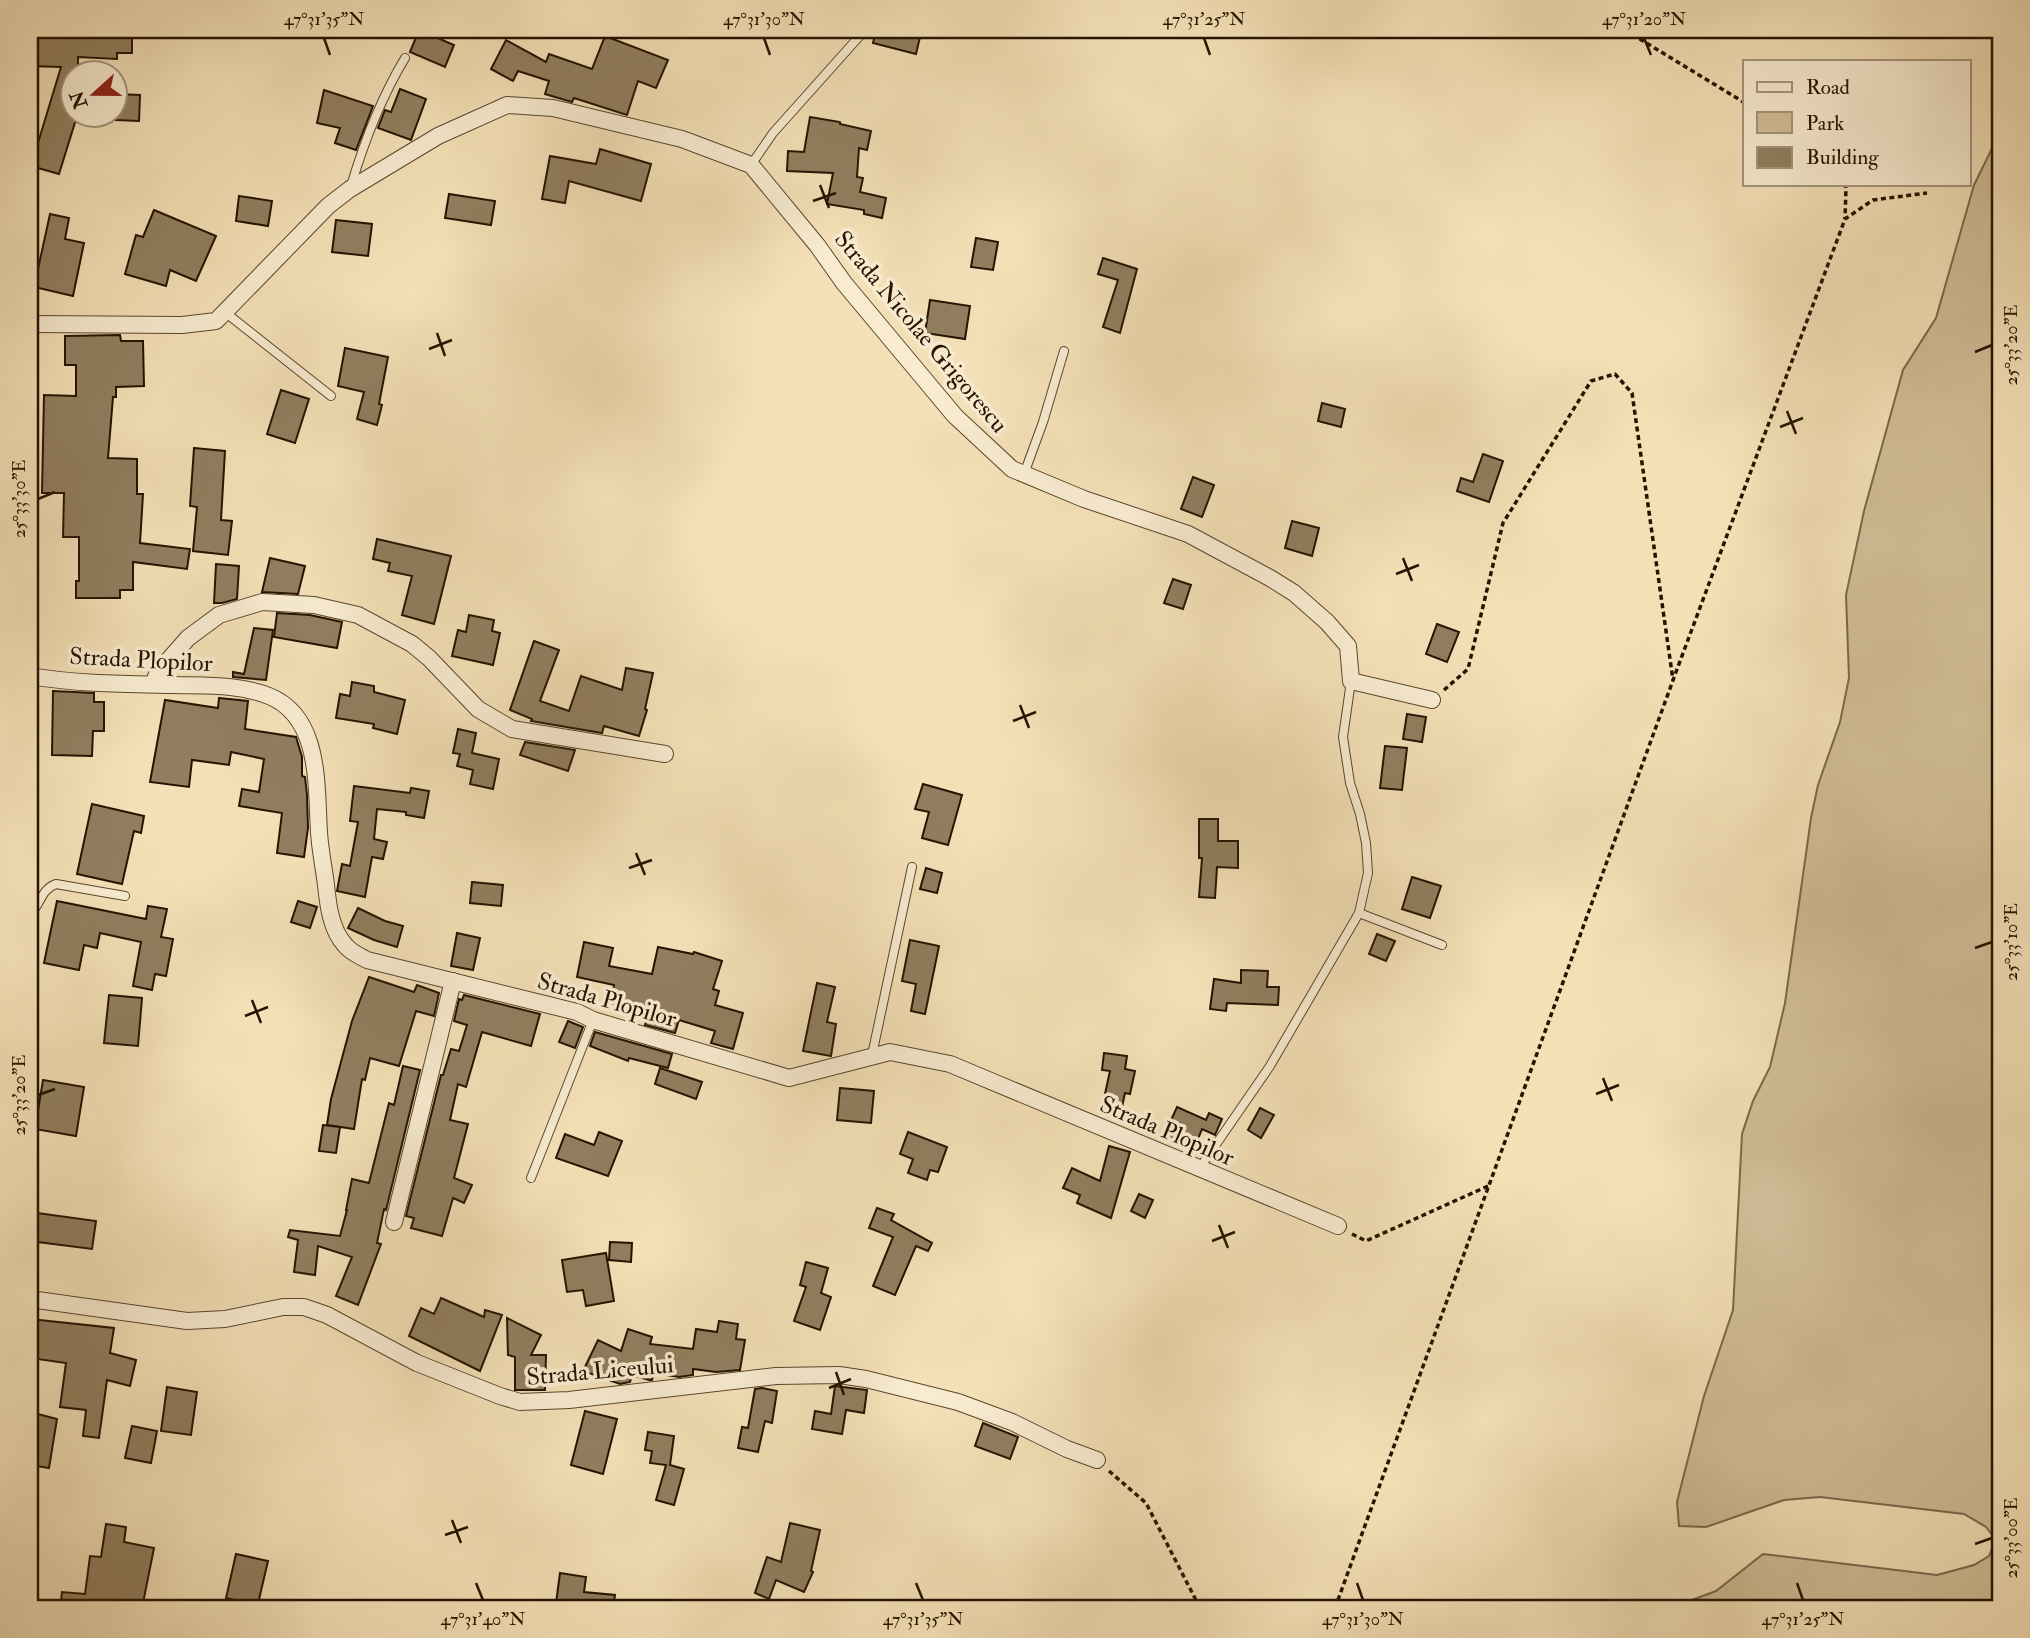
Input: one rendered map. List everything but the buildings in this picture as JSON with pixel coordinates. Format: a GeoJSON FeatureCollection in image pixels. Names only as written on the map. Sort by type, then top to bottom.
{"type":"FeatureCollection","features":[{"type":"Feature","properties":{"kind":"street","name":"Strada Nicolae Grigorescu"},"geometry":{"type":"LineString","coordinates":[[30,324],[203,324],[216,321],[328,205],[438,136],[507,105],[553,107],[682,139],[751,165],[817,245],[844,283],[956,416],[1012,469],[1084,499],[1188,534],[1270,578],[1294,593],[1327,622],[1348,646],[1352,681]]}},
{"type":"Feature","properties":{"kind":"street"},"geometry":{"type":"LineString","coordinates":[[153,684],[159,672],[188,638],[219,615],[262,602],[314,605],[358,615],[412,644],[478,709],[512,729],[665,754]]}},
{"type":"Feature","properties":{"kind":"street","name":"Strada Plopilor"},"geometry":{"type":"LineString","coordinates":[[30,676],[222,686],[251,690],[282,702],[294,712],[305,730],[312,752],[331,917],[346,947],[368,960],[577,1012],[593,1020],[789,1077],[890,1052],[950,1064],[1338,1226]]}},
{"type":"Feature","properties":{"kind":"street"},"geometry":{"type":"LineString","coordinates":[[1352,681],[1432,700]]}},
{"type":"Feature","properties":{"kind":"street"},"geometry":{"type":"LineString","coordinates":[[394,1222],[453,981]]}},
{"type":"Feature","properties":{"kind":"street","name":"Strada Liceului"},"geometry":{"type":"LineString","coordinates":[[30,1298],[187,1321],[225,1319],[283,1307],[304,1307],[327,1315],[417,1363],[520,1402],[569,1400],[776,1377],[839,1375],[866,1379],[958,1402],[1012,1422],[1067,1449],[1097,1460]]}},
{"type":"Feature","properties":{"kind":"lane"},"geometry":{"type":"LineString","coordinates":[[751,165],[773,133],[865,30]]}},
{"type":"Feature","properties":{"kind":"lane"},"geometry":{"type":"LineString","coordinates":[[351,189],[378,111],[405,58]]}},
{"type":"Feature","properties":{"kind":"lane"},"geometry":{"type":"LineString","coordinates":[[226,313],[331,396]]}},
{"type":"Feature","properties":{"kind":"lane"},"geometry":{"type":"LineString","coordinates":[[1024,474],[1064,351]]}},
{"type":"Feature","properties":{"kind":"lane"},"geometry":{"type":"LineString","coordinates":[[1199,1169],[1270,1066],[1359,913],[1367,873],[1366,843],[1350,783],[1343,737],[1352,681]]}},
{"type":"Feature","properties":{"kind":"lane"},"geometry":{"type":"LineString","coordinates":[[872,1055],[912,867]]}},
{"type":"Feature","properties":{"kind":"lane"},"geometry":{"type":"LineString","coordinates":[[30,914],[36,909],[39,898],[48,887],[56,884],[125,896]]}},
{"type":"Feature","properties":{"kind":"lane"},"geometry":{"type":"LineString","coordinates":[[1359,913],[1442,945]]}},
{"type":"Feature","properties":{"kind":"lane"},"geometry":{"type":"LineString","coordinates":[[531,1178],[593,1020]]}},
{"type":"Feature","properties":{"kind":"path"},"geometry":{"type":"LineString","coordinates":[[1625,30],[1743,102]]}},
{"type":"Feature","properties":{"kind":"path"},"geometry":{"type":"LineString","coordinates":[[1335,1608],[1673,680],[1845,219],[1845,186]]}},
{"type":"Feature","properties":{"kind":"path"},"geometry":{"type":"LineString","coordinates":[[1845,219],[1873,200],[1927,193]]}},
{"type":"Feature","properties":{"kind":"path"},"geometry":{"type":"LineString","coordinates":[[1432,700],[1468,669],[1503,523],[1591,381],[1615,374],[1632,393],[1673,680]]}},
{"type":"Feature","properties":{"kind":"path"},"geometry":{"type":"LineString","coordinates":[[1338,1226],[1366,1241],[1489,1185]]}},
{"type":"Feature","properties":{"kind":"path"},"geometry":{"type":"LineString","coordinates":[[1097,1460],[1146,1503],[1200,1608]]}},
{"type":"Feature","properties":{"kind":"green space"},"geometry":{"type":"Polygon","coordinates":[[[2000,132],[2000,1608],[1670,1608],[1716,1591],[1763,1554],[1937,1575],[1974,1565],[1989,1556],[1996,1540],[1986,1527],[1964,1514],[1820,1497],[1784,1500],[1706,1527],[1679,1526],[1677,1502],[1704,1396],[1733,1310],[1742,1134],[1753,1101],[1770,1067],[1785,1003],[1811,818],[1818,785],[1840,722],[1849,678],[1846,595],[1864,511],[1903,370],[1936,318],[1974,185],[2000,132]]]}}]}
